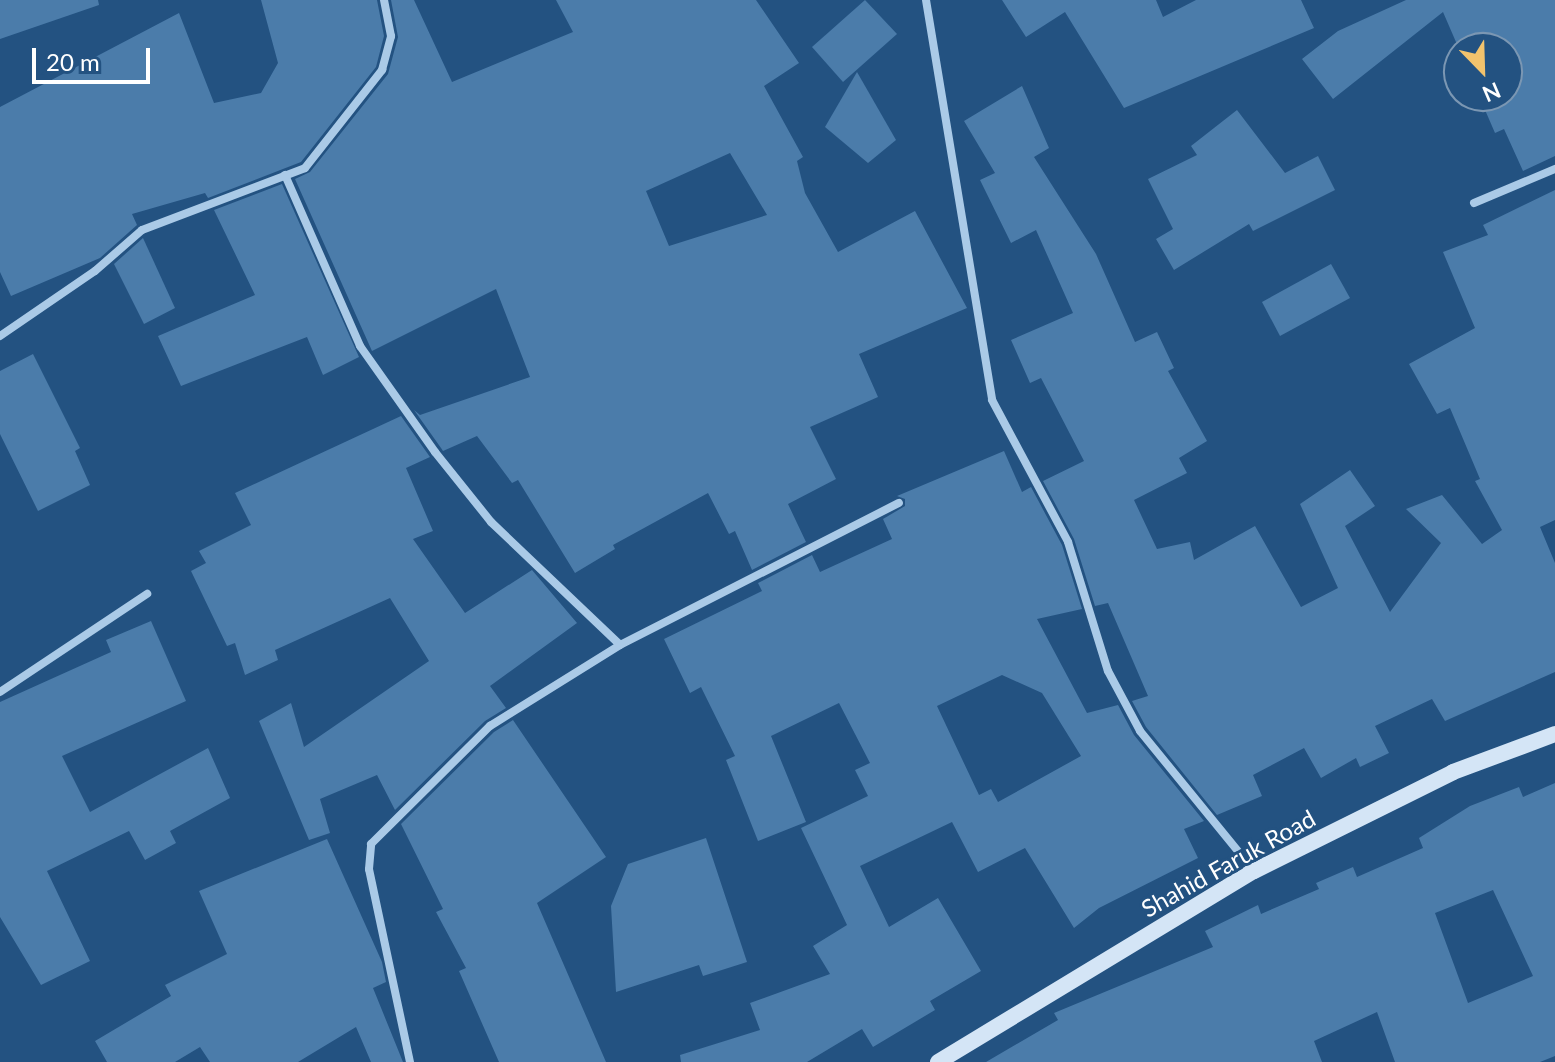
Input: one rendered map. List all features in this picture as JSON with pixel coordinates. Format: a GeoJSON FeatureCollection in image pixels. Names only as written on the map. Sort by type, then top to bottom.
{"type":"FeatureCollection","features":[{"type":"Feature","properties":{"kind":"main road","name":"Shahid Faruk Road"},"geometry":{"type":"LineString","coordinates":[[938,1062],[1254,871],[1453,772],[1555,734]]}},
{"type":"Feature","properties":{"kind":"street"},"geometry":{"type":"LineString","coordinates":[[0,336],[95,271],[142,230],[305,168],[382,70],[391,36],[384,0]]}},
{"type":"Feature","properties":{"kind":"street"},"geometry":{"type":"LineString","coordinates":[[926,0],[992,400],[1068,542],[1108,671],[1140,731],[1254,871]]}},
{"type":"Feature","properties":{"kind":"street"},"geometry":{"type":"LineString","coordinates":[[1474,203],[1555,169]]}},
{"type":"Feature","properties":{"kind":"street"},"geometry":{"type":"LineString","coordinates":[[285,175],[360,346],[435,452],[491,522],[620,645]]}},
{"type":"Feature","properties":{"kind":"street"},"geometry":{"type":"LineString","coordinates":[[410,1062],[369,869],[371,844],[490,726],[620,645],[899,503]]}},
{"type":"Feature","properties":{"kind":"street"},"geometry":{"type":"LineString","coordinates":[[0,692],[147,594]]}},
{"type":"Feature","properties":{"kind":"building"},"geometry":{"type":"Polygon","coordinates":[[[0,0],[98,0],[99,5],[0,39],[0,0]]]}},
{"type":"Feature","properties":{"kind":"building"},"geometry":{"type":"Polygon","coordinates":[[[261,0],[377,0],[384,36],[376,67],[301,162],[208,198],[205,193],[132,214],[137,225],[100,258],[11,296],[0,272],[0,107],[179,13],[214,103],[261,93],[278,63],[261,0]]]}},
{"type":"Feature","properties":{"kind":"building"},"geometry":{"type":"Polygon","coordinates":[[[391,0],[414,0],[452,82],[573,32],[556,0],[756,0],[799,63],[764,86],[803,157],[797,161],[805,193],[838,252],[915,211],[967,308],[859,354],[878,397],[810,427],[836,479],[788,504],[806,542],[752,570],[735,531],[729,534],[708,493],[613,545],[615,549],[575,573],[518,480],[512,483],[477,436],[443,451],[414,410],[420,415],[530,377],[496,289],[372,351],[295,179],[310,172],[388,74],[398,37],[391,0]],[[730,153],[646,191],[669,246],[767,215],[730,153]]]}},
{"type":"Feature","properties":{"kind":"building"},"geometry":{"type":"Polygon","coordinates":[[[865,0],[897,34],[843,82],[812,47],[865,0]]]}},
{"type":"Feature","properties":{"kind":"building"},"geometry":{"type":"Polygon","coordinates":[[[1002,0],[1156,0],[1163,17],[1196,0],[1301,0],[1314,28],[1124,108],[1065,12],[1026,37],[1002,0]]]}},
{"type":"Feature","properties":{"kind":"building"},"geometry":{"type":"Polygon","coordinates":[[[1406,0],[1555,0],[1555,156],[1523,171],[1504,129],[1495,133],[1486,112],[1523,112],[1523,32],[1452,32],[1443,12],[1333,99],[1302,59],[1338,31],[1406,0]]]}},
{"type":"Feature","properties":{"kind":"building"},"geometry":{"type":"Polygon","coordinates":[[[857,72],[896,140],[868,163],[825,127],[857,72]]]}},
{"type":"Feature","properties":{"kind":"building"},"geometry":{"type":"Polygon","coordinates":[[[1022,86],[1049,148],[1034,157],[1096,254],[1135,342],[1157,332],[1174,368],[1168,371],[1207,441],[1179,458],[1187,473],[1134,500],[1157,549],[1190,542],[1194,560],[1255,526],[1301,607],[1338,588],[1300,504],[1350,470],[1375,506],[1345,526],[1390,612],[1441,543],[1406,509],[1442,495],[1482,544],[1502,530],[1475,481],[1480,479],[1450,408],[1437,414],[1409,364],[1475,328],[1443,252],[1488,235],[1483,225],[1555,190],[1555,520],[1540,527],[1555,563],[1555,672],[1445,721],[1432,699],[1375,726],[1389,753],[1360,767],[1356,758],[1321,778],[1304,748],[1253,775],[1262,796],[1217,815],[1146,727],[1132,701],[1148,696],[1108,603],[1095,606],[1074,539],[1043,481],[1084,461],[1041,378],[1030,383],[1011,340],[1073,313],[1036,230],[1011,243],[980,180],[995,173],[964,121],[1022,86]]]}},
{"type":"Feature","properties":{"kind":"building"},"geometry":{"type":"Polygon","coordinates":[[[1237,110],[1285,173],[1318,156],[1335,190],[1253,231],[1249,224],[1174,270],[1156,239],[1173,229],[1148,179],[1197,155],[1191,146],[1237,110]]]}},
{"type":"Feature","properties":{"kind":"building"},"geometry":{"type":"Polygon","coordinates":[[[282,184],[359,357],[323,375],[307,337],[181,386],[158,336],[255,295],[214,210],[282,184]]]}},
{"type":"Feature","properties":{"kind":"building"},"geometry":{"type":"Polygon","coordinates":[[[143,238],[175,308],[144,324],[114,264],[143,238]]]}},
{"type":"Feature","properties":{"kind":"building"},"geometry":{"type":"Polygon","coordinates":[[[1331,264],[1350,298],[1280,336],[1262,302],[1331,264]]]}},
{"type":"Feature","properties":{"kind":"building"},"geometry":{"type":"Polygon","coordinates":[[[33,354],[80,448],[75,451],[90,485],[38,511],[0,434],[0,371],[33,354]]]}},
{"type":"Feature","properties":{"kind":"building"},"geometry":{"type":"Polygon","coordinates":[[[401,416],[430,457],[406,468],[433,531],[413,539],[465,613],[532,570],[577,623],[490,686],[506,708],[485,721],[395,810],[377,775],[320,799],[330,833],[309,840],[259,721],[291,703],[304,747],[429,661],[390,598],[275,650],[278,660],[245,675],[235,643],[227,646],[191,571],[206,563],[199,551],[251,525],[235,493],[401,416]]]}},
{"type":"Feature","properties":{"kind":"building"},"geometry":{"type":"Polygon","coordinates":[[[1004,451],[1022,492],[1031,487],[1062,545],[1082,609],[1037,619],[1087,713],[1118,705],[1134,735],[1204,821],[1184,829],[1198,858],[1099,908],[1074,928],[1025,848],[978,872],[952,822],[860,866],[889,927],[938,898],[981,971],[930,1001],[935,1010],[873,1047],[862,1029],[807,1062],[681,1062],[680,1055],[760,1030],[750,1003],[830,974],[813,946],[847,925],[801,828],[868,796],[855,770],[870,763],[839,703],[771,736],[806,822],[758,841],[726,760],[735,756],[701,687],[690,693],[664,639],[762,591],[758,583],[812,555],[820,572],[892,539],[883,519],[905,506],[905,499],[897,496],[1004,451]],[[1002,675],[937,706],[979,795],[991,789],[998,802],[1081,756],[1042,693],[1002,675]]]}},
{"type":"Feature","properties":{"kind":"building"},"geometry":{"type":"Polygon","coordinates":[[[151,621],[186,701],[62,756],[90,812],[208,748],[230,798],[170,831],[176,843],[145,860],[129,831],[47,871],[90,961],[41,985],[0,917],[0,702],[111,652],[106,640],[151,621]]]}},
{"type":"Feature","properties":{"kind":"building"},"geometry":{"type":"Polygon","coordinates":[[[513,720],[606,857],[537,903],[606,1062],[499,1062],[459,971],[466,968],[436,912],[443,909],[401,824],[494,732],[513,720]]]}},
{"type":"Feature","properties":{"kind":"building"},"geometry":{"type":"Polygon","coordinates":[[[1555,783],[1555,1056],[1540,1062],[1395,1062],[1377,1012],[1314,1041],[1322,1062],[986,1062],[1058,1020],[1054,1013],[1213,947],[1205,931],[1258,905],[1261,914],[1319,889],[1316,883],[1353,867],[1357,877],[1423,848],[1419,838],[1470,806],[1519,787],[1523,797],[1555,783]],[[1493,890],[1435,913],[1468,1003],[1533,976],[1493,890]]]}},
{"type":"Feature","properties":{"kind":"building"},"geometry":{"type":"Polygon","coordinates":[[[706,838],[747,962],[703,976],[699,965],[616,992],[611,906],[628,864],[706,838]]]}},
{"type":"Feature","properties":{"kind":"building"},"geometry":{"type":"Polygon","coordinates":[[[327,839],[382,962],[386,982],[373,988],[403,1062],[371,1062],[356,1027],[298,1062],[210,1062],[200,1047],[175,1062],[107,1062],[95,1041],[171,996],[165,985],[227,954],[199,891],[327,839]]]}}]}
